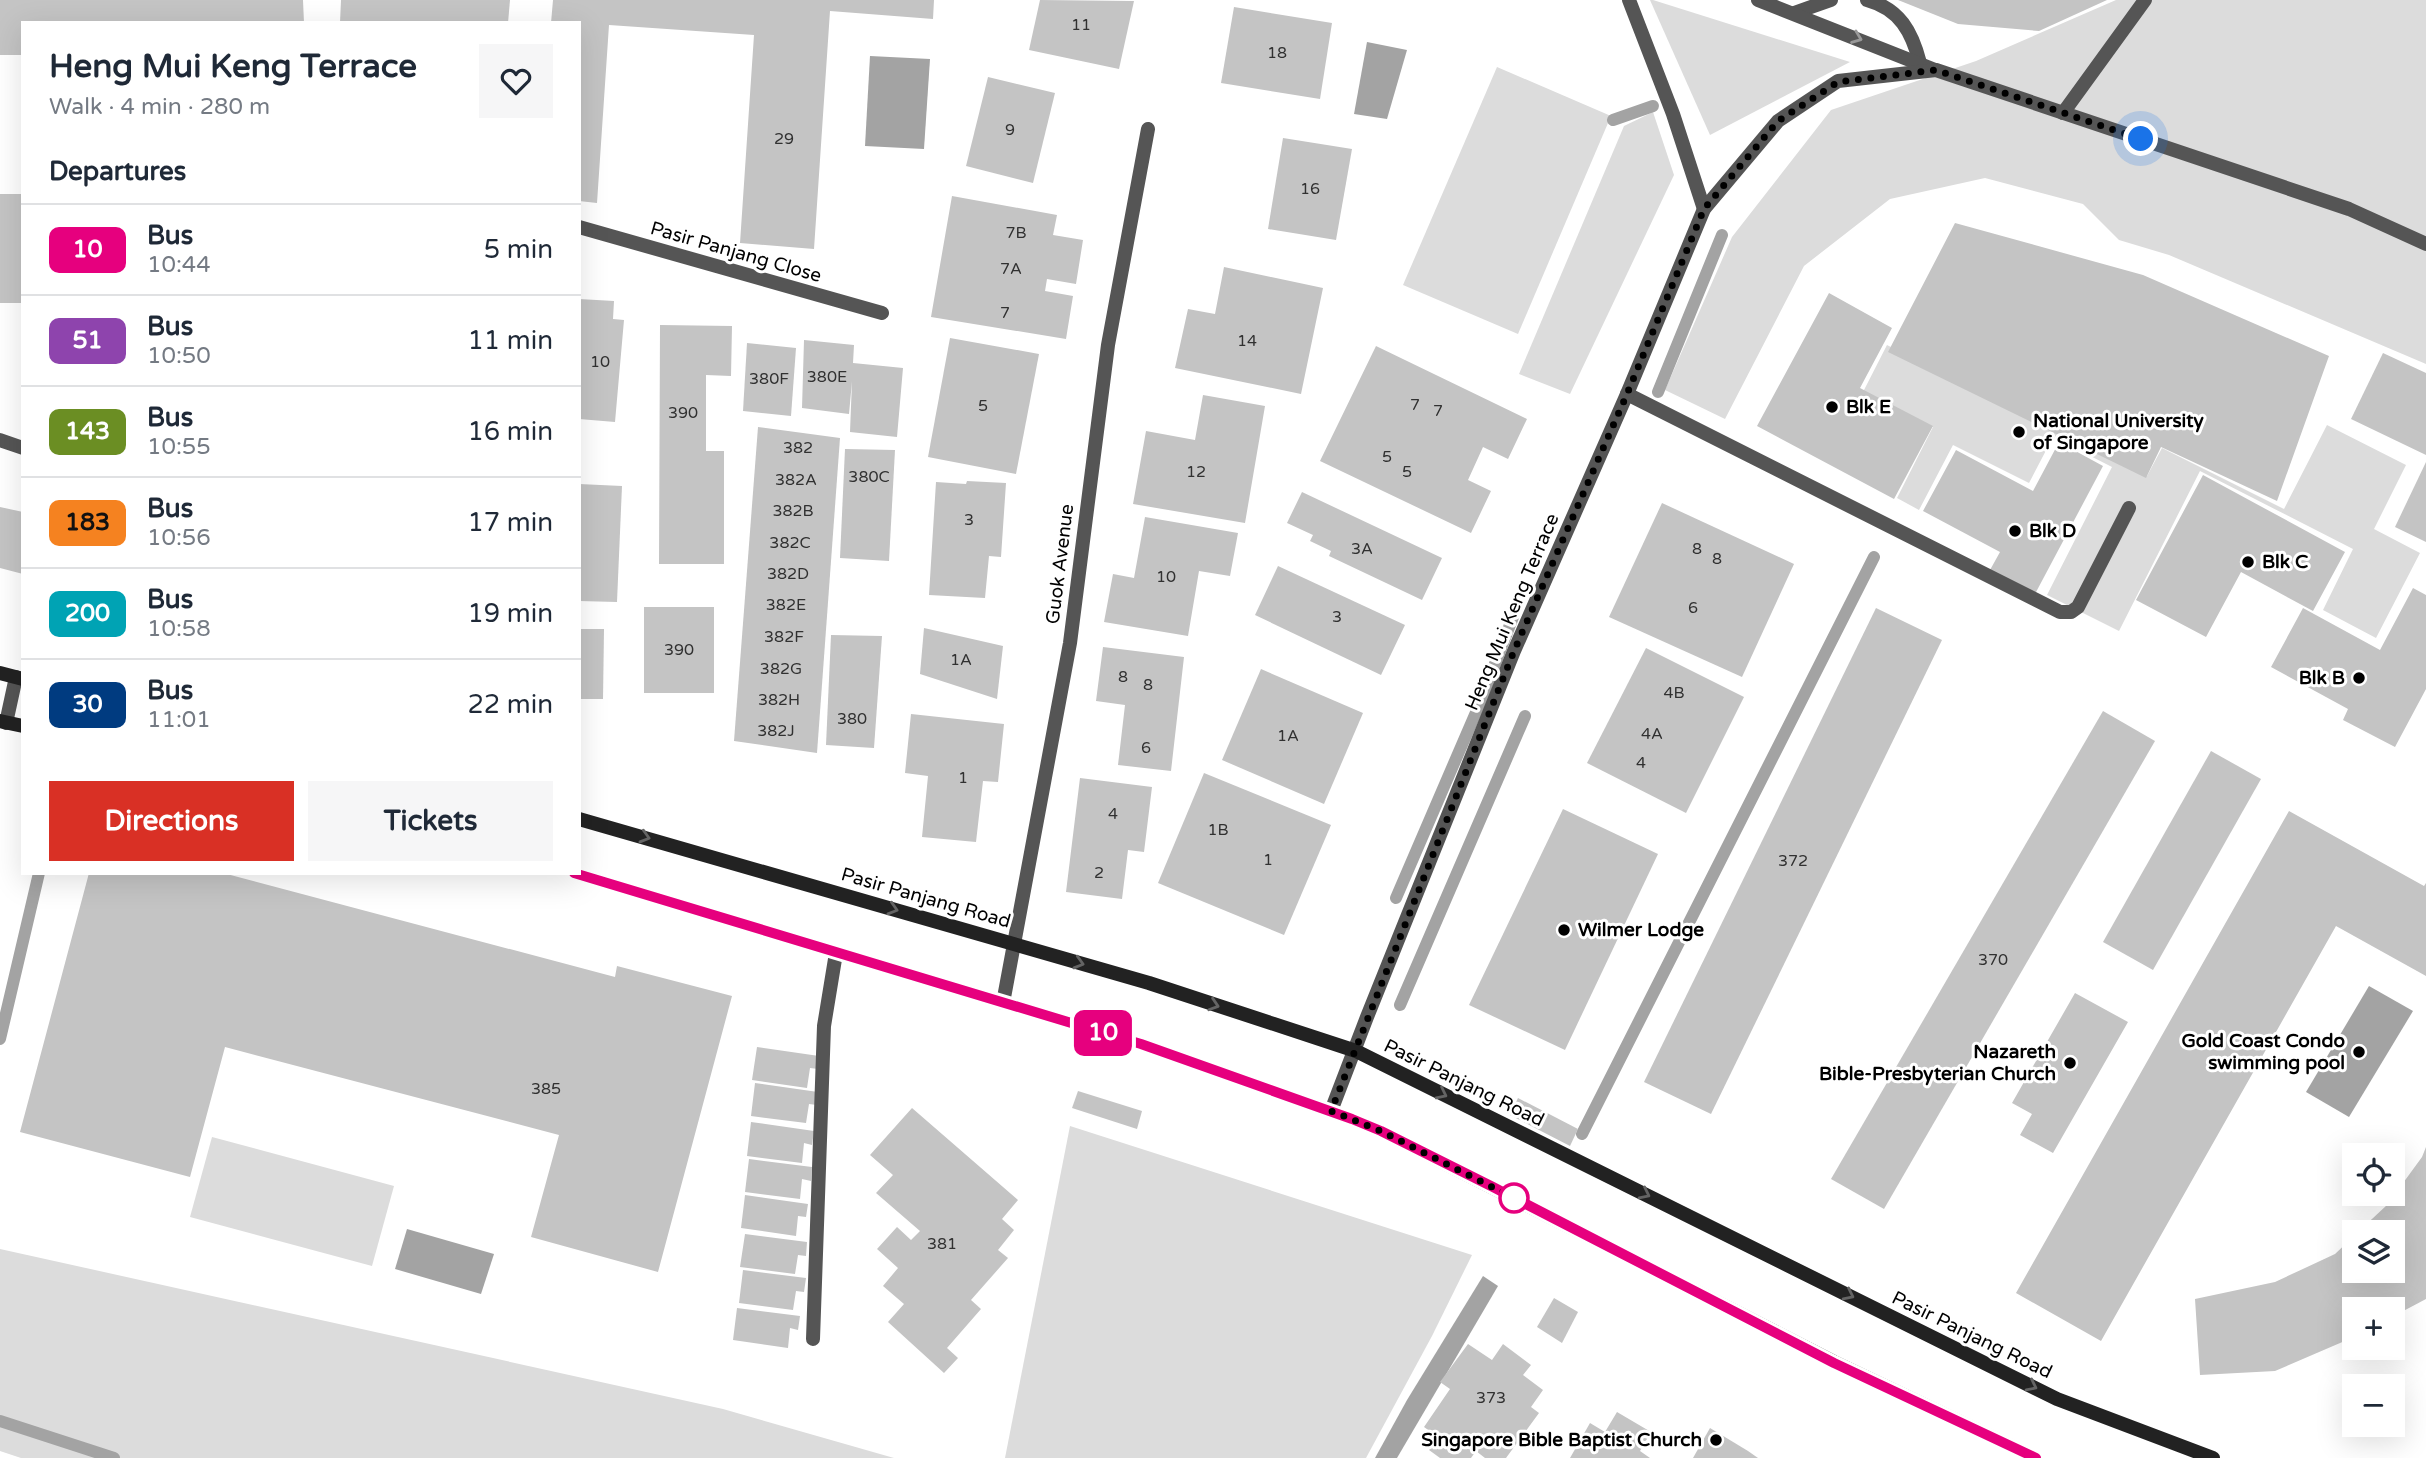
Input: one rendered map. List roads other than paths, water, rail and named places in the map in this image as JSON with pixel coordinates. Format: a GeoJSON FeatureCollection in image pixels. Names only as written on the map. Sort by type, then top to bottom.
{"type":"FeatureCollection","features":[{"type":"Feature","properties":{"kind":"main road"},"geometry":{"type":"LineString","coordinates":[[0,673],[19,678]]}},
{"type":"Feature","properties":{"kind":"main road"},"geometry":{"type":"LineString","coordinates":[[3,722],[21,726]]}},
{"type":"Feature","properties":{"kind":"main road","name":"Pasir Panjang Road"},"geometry":{"type":"LineString","coordinates":[[581,820],[1149,983],[1356,1051],[2057,1399],[2213,1458]]}},
{"type":"Feature","properties":{"kind":"main road"},"geometry":{"type":"LineString","coordinates":[[581,875],[1141,1044],[1381,1131],[1834,1363],[2036,1458]]}},
{"type":"Feature","properties":{"kind":"street"},"geometry":{"type":"LineString","coordinates":[[1629,0],[1704,209]]}},
{"type":"Feature","properties":{"kind":"street"},"geometry":{"type":"LineString","coordinates":[[1758,0],[1936,70]]}},
{"type":"Feature","properties":{"kind":"street"},"geometry":{"type":"LineString","coordinates":[[1794,13],[1831,0]]}},
{"type":"Feature","properties":{"kind":"street"},"geometry":{"type":"LineString","coordinates":[[1867,0],[1882,5],[1907,27],[1914,39],[1920,63]]}},
{"type":"Feature","properties":{"kind":"street"},"geometry":{"type":"LineString","coordinates":[[2063,113],[2145,0]]}},
{"type":"Feature","properties":{"kind":"street","name":"Heng Mui Keng Terrace"},"geometry":{"type":"LineString","coordinates":[[1331,1111],[1514,651],[1627,394],[1704,209],[1778,121],[1838,82],[1936,70],[2349,209],[2426,244]]}},
{"type":"Feature","properties":{"kind":"street","name":"Guok Avenue"},"geometry":{"type":"LineString","coordinates":[[1003,1003],[1070,643],[1108,345],[1148,129]]}},
{"type":"Feature","properties":{"kind":"street","name":"Pasir Panjang Close"},"geometry":{"type":"LineString","coordinates":[[581,228],[882,313]]}},
{"type":"Feature","properties":{"kind":"street"},"geometry":{"type":"LineString","coordinates":[[1627,394],[2060,612],[2071,612],[2078,607],[2129,508]]}},
{"type":"Feature","properties":{"kind":"street"},"geometry":{"type":"LineString","coordinates":[[0,440],[21,447]]}},
{"type":"Feature","properties":{"kind":"street"},"geometry":{"type":"LineString","coordinates":[[3,722],[19,678]]}},
{"type":"Feature","properties":{"kind":"street"},"geometry":{"type":"LineString","coordinates":[[813,1339],[824,1026],[836,953]]}},
{"type":"Feature","properties":{"kind":"waterway"},"geometry":{"type":"LineString","coordinates":[[1613,120],[1653,106]]}},
{"type":"Feature","properties":{"kind":"waterway"},"geometry":{"type":"LineString","coordinates":[[1658,392],[1722,235]]}},
{"type":"Feature","properties":{"kind":"waterway"},"geometry":{"type":"LineString","coordinates":[[1582,1134],[1874,557]]}},
{"type":"Feature","properties":{"kind":"waterway"},"geometry":{"type":"LineString","coordinates":[[1396,898],[1480,703],[1513,617]]}},
{"type":"Feature","properties":{"kind":"waterway"},"geometry":{"type":"LineString","coordinates":[[1400,1005],[1525,716]]}},
{"type":"Feature","properties":{"kind":"waterway"},"geometry":{"type":"LineString","coordinates":[[0,1039],[39,875]]}},
{"type":"Feature","properties":{"kind":"waterway"},"geometry":{"type":"LineString","coordinates":[[0,1421],[114,1458]]}},
{"type":"Feature","properties":{"kind":"place","name":"Blk E"},"geometry":{"type":"Point","coordinates":[1832,407]}},
{"type":"Feature","properties":{"kind":"place","name":"National University of Singapore"},"geometry":{"type":"Point","coordinates":[2019,432]}},
{"type":"Feature","properties":{"kind":"place","name":"Blk D"},"geometry":{"type":"Point","coordinates":[2015,531]}},
{"type":"Feature","properties":{"kind":"place","name":"Blk C"},"geometry":{"type":"Point","coordinates":[2248,562]}},
{"type":"Feature","properties":{"kind":"place","name":"Blk B"},"geometry":{"type":"Point","coordinates":[2359,678]}},
{"type":"Feature","properties":{"kind":"place","name":"Wilmer Lodge"},"geometry":{"type":"Point","coordinates":[1564,930]}},
{"type":"Feature","properties":{"kind":"place","name":"Gold Coast Condo swimming pool"},"geometry":{"type":"Point","coordinates":[2359,1052]}},
{"type":"Feature","properties":{"kind":"place","name":"Nazareth Bible-Presbyterian Church"},"geometry":{"type":"Point","coordinates":[2070,1063]}},
{"type":"Feature","properties":{"kind":"place","name":"Singapore Bible Baptist Church"},"geometry":{"type":"Point","coordinates":[1716,1440]}}]}
